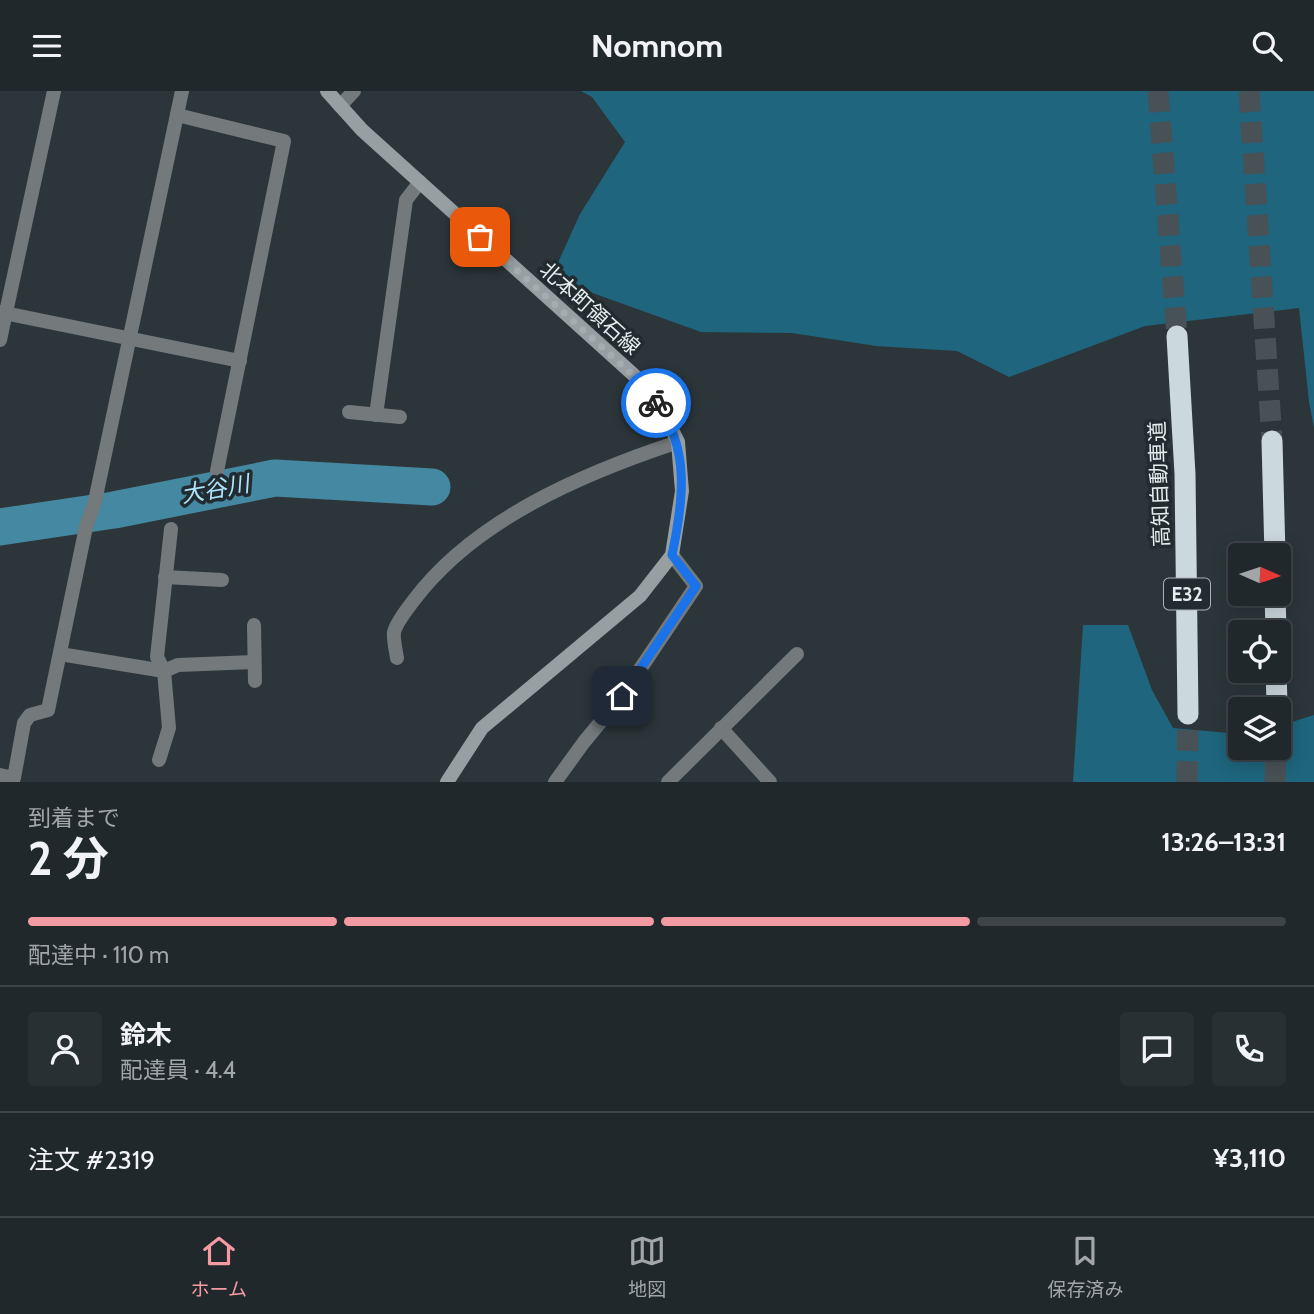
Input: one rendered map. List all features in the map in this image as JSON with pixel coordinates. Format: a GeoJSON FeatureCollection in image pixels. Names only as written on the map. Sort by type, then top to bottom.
{"type":"FeatureCollection","features":[{"type":"Feature","properties":{"kind":"highway","name":"高知自動車道"},"geometry":{"type":"LineString","coordinates":[[1177,336],[1185,474],[1188,714]]}},
{"type":"Feature","properties":{"kind":"highway"},"geometry":{"type":"LineString","coordinates":[[1272,441],[1275,543]]}},
{"type":"Feature","properties":{"kind":"main road","name":"北本町領石線"},"geometry":{"type":"LineString","coordinates":[[327,91],[362,130],[635,377],[664,413],[678,442],[682,491],[672,555],[640,596],[482,729],[447,782]]}},
{"type":"Feature","properties":{"kind":"street"},"geometry":{"type":"LineString","coordinates":[[0,340],[3,312],[54,91]]}},
{"type":"Feature","properties":{"kind":"street"},"geometry":{"type":"LineString","coordinates":[[0,775],[14,778],[24,723],[30,715],[48,710],[182,91]]}},
{"type":"Feature","properties":{"kind":"street"},"geometry":{"type":"LineString","coordinates":[[340,106],[354,91]]}},
{"type":"Feature","properties":{"kind":"street"},"geometry":{"type":"LineString","coordinates":[[177,115],[284,141],[217,471]]}},
{"type":"Feature","properties":{"kind":"street"},"geometry":{"type":"LineString","coordinates":[[376,415],[405,200],[420,182]]}},
{"type":"Feature","properties":{"kind":"street"},"geometry":{"type":"LineString","coordinates":[[3,312],[240,361]]}},
{"type":"Feature","properties":{"kind":"street"},"geometry":{"type":"LineString","coordinates":[[349,412],[400,417]]}},
{"type":"Feature","properties":{"kind":"street"},"geometry":{"type":"LineString","coordinates":[[397,658],[394,632],[411,604],[432,575],[469,544],[536,501],[625,459],[678,442]]}},
{"type":"Feature","properties":{"kind":"street"},"geometry":{"type":"LineString","coordinates":[[159,760],[169,728],[164,671],[157,657],[171,529]]}},
{"type":"Feature","properties":{"kind":"street"},"geometry":{"type":"LineString","coordinates":[[555,782],[622,696],[696,586],[672,555]]}},
{"type":"Feature","properties":{"kind":"street"},"geometry":{"type":"LineString","coordinates":[[165,577],[222,580]]}},
{"type":"Feature","properties":{"kind":"street"},"geometry":{"type":"LineString","coordinates":[[254,625],[255,681]]}},
{"type":"Feature","properties":{"kind":"street"},"geometry":{"type":"LineString","coordinates":[[60,654],[164,671],[177,666],[254,662]]}},
{"type":"Feature","properties":{"kind":"street"},"geometry":{"type":"LineString","coordinates":[[668,782],[797,654]]}},
{"type":"Feature","properties":{"kind":"street"},"geometry":{"type":"LineString","coordinates":[[721,728],[770,782]]}},
{"type":"Feature","properties":{"kind":"shaded area"},"geometry":{"type":"Polygon","coordinates":[[[581,91],[1314,91],[1314,428],[1299,308],[1145,326],[1009,377],[957,351],[876,346],[792,333],[701,332],[551,278],[580,214],[625,142],[592,97],[581,91]]]}},
{"type":"Feature","properties":{"kind":"shaded area"},"geometry":{"type":"Polygon","coordinates":[[[1083,625],[1128,625],[1152,690],[1173,728],[1228,733],[1228,760],[1291,760],[1291,722],[1314,715],[1314,782],[1073,782],[1083,625]]]}},
{"type":"Feature","properties":{"kind":"waterway","name":"大谷川"},"geometry":{"type":"LineString","coordinates":[[0,527],[114,510],[275,478],[432,487]]}},
{"type":"Feature","properties":{"kind":"tunnel"},"geometry":{"type":"LineString","coordinates":[[1158,91],[1177,336]]}},
{"type":"Feature","properties":{"kind":"tunnel"},"geometry":{"type":"LineString","coordinates":[[1249,91],[1272,441]]}},
{"type":"Feature","properties":{"kind":"tunnel"},"geometry":{"type":"LineString","coordinates":[[1187,782],[1188,714]]}},
{"type":"Feature","properties":{"kind":"tunnel"},"geometry":{"type":"LineString","coordinates":[[1275,782],[1276,760]]}},
{"type":"Feature","properties":{"kind":"way so far"},"geometry":{"type":"LineString","coordinates":[[480,237],[635,377],[656,403]]}},
{"type":"Feature","properties":{"kind":"route"},"geometry":{"type":"LineString","coordinates":[[622,696],[696,586],[672,555],[682,491],[678,442],[656,403]]}}]}
